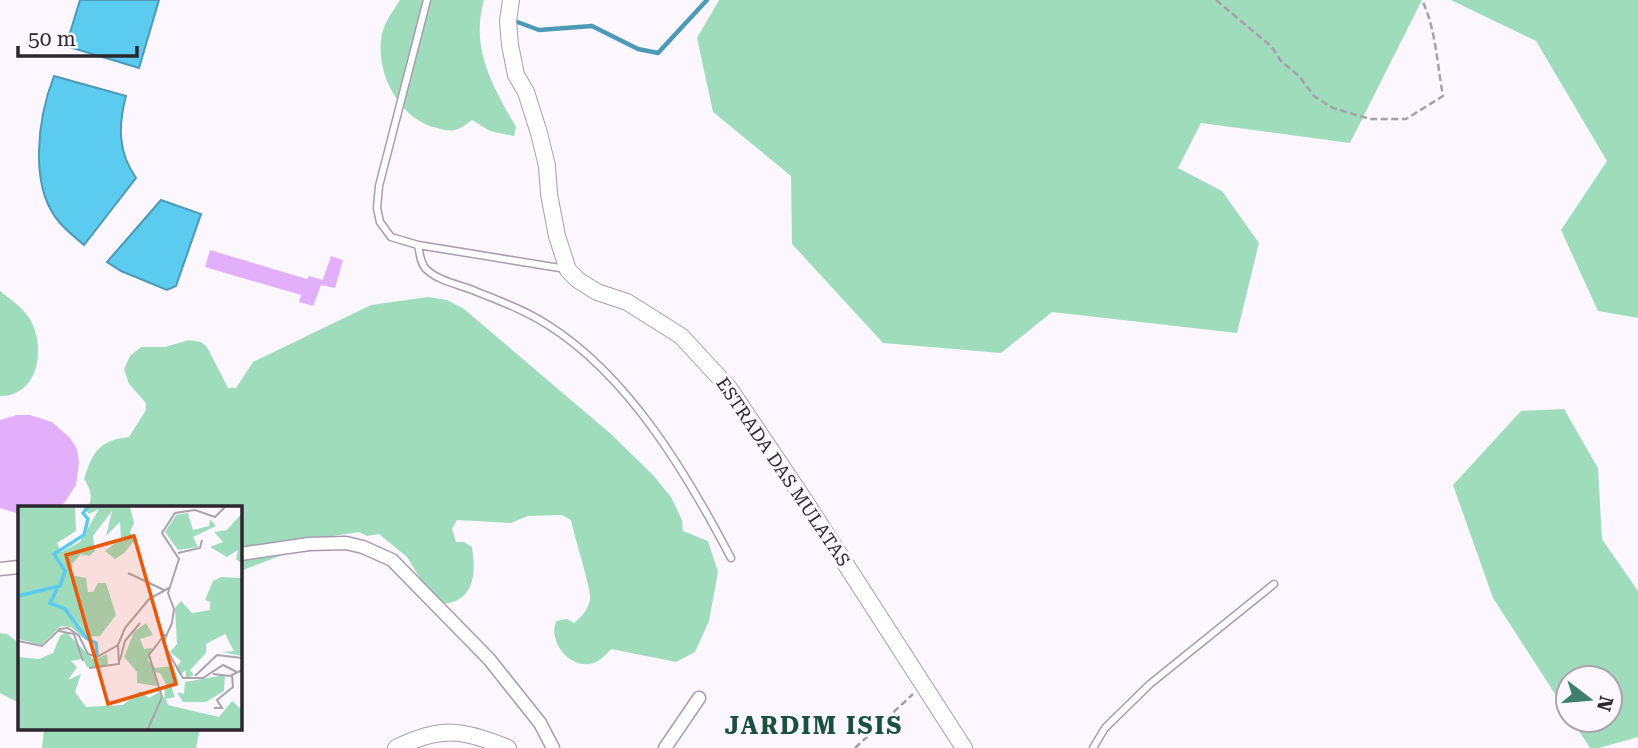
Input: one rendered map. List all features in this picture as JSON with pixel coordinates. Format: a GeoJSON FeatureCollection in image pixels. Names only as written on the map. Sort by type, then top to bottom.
{"type":"FeatureCollection","features":[{"type":"Feature","properties":{"kind":"street"},"geometry":{"type":"LineString","coordinates":[[511,0],[508,21],[516,75],[526,92],[541,144],[557,236],[568,270]]}},
{"type":"Feature","properties":{"kind":"street","name":"ESTRADA DAS MULATAS"},"geometry":{"type":"LineString","coordinates":[[568,270],[597,292],[627,303],[681,336],[729,388],[964,748]]}},
{"type":"Feature","properties":{"kind":"street"},"geometry":{"type":"LineString","coordinates":[[242,554],[309,544],[346,543],[363,547],[392,560],[489,659],[541,723],[553,748]]}},
{"type":"Feature","properties":{"kind":"street"},"geometry":{"type":"LineString","coordinates":[[0,569],[18,567]]}},
{"type":"Feature","properties":{"kind":"street"},"geometry":{"type":"LineString","coordinates":[[665,748],[699,698]]}},
{"type":"Feature","properties":{"kind":"street"},"geometry":{"type":"LineString","coordinates":[[396,748],[431,733],[444,732],[488,739],[508,748]]}},
{"type":"Feature","properties":{"kind":"lane"},"geometry":{"type":"LineString","coordinates":[[427,0],[379,186],[377,208],[380,222],[391,237],[418,244],[568,270]]}},
{"type":"Feature","properties":{"kind":"lane"},"geometry":{"type":"LineString","coordinates":[[418,244],[421,263],[434,276],[523,310],[593,357],[639,408],[731,558]]}},
{"type":"Feature","properties":{"kind":"lane"},"geometry":{"type":"LineString","coordinates":[[1093,748],[1105,728],[1150,684],[1274,584]]}},
{"type":"Feature","properties":{"kind":"path"},"geometry":{"type":"LineString","coordinates":[[1216,0],[1272,47],[1281,61],[1300,76],[1314,96],[1370,119],[1389,120],[1406,119],[1443,96],[1437,52],[1422,0]]}},
{"type":"Feature","properties":{"kind":"path"},"geometry":{"type":"LineString","coordinates":[[855,748],[923,685]]}},
{"type":"Feature","properties":{"kind":"green space"},"geometry":{"type":"Polygon","coordinates":[[[400,0],[484,0],[480,18],[482,51],[492,82],[516,127],[514,136],[490,131],[472,120],[456,130],[437,128],[411,115],[401,104],[386,78],[381,48],[385,25],[400,0]]]}},
{"type":"Feature","properties":{"kind":"green space"},"geometry":{"type":"Polygon","coordinates":[[[719,0],[1422,0],[1350,143],[1201,123],[1178,168],[1222,191],[1259,243],[1237,333],[1052,312],[1001,353],[883,343],[792,244],[791,176],[713,112],[697,38],[719,0]]]}},
{"type":"Feature","properties":{"kind":"green space"},"geometry":{"type":"Polygon","coordinates":[[[1451,0],[1638,0],[1638,318],[1598,311],[1561,230],[1607,161],[1536,41],[1451,0]]]}},
{"type":"Feature","properties":{"kind":"green space"},"geometry":{"type":"Polygon","coordinates":[[[0,291],[17,304],[31,321],[36,333],[38,357],[30,380],[23,388],[13,394],[0,396],[0,291]]]}},
{"type":"Feature","properties":{"kind":"green space"},"geometry":{"type":"Polygon","coordinates":[[[428,297],[447,300],[464,309],[611,434],[653,475],[671,497],[682,520],[683,531],[708,541],[718,572],[709,621],[695,652],[676,662],[611,649],[600,660],[591,664],[578,663],[566,656],[554,635],[556,621],[567,619],[574,623],[586,610],[590,594],[571,520],[562,515],[528,516],[511,523],[457,520],[452,529],[456,542],[464,542],[472,547],[473,576],[467,592],[462,597],[443,604],[424,585],[407,557],[379,534],[367,536],[359,532],[333,536],[242,570],[242,506],[88,506],[90,493],[84,479],[95,454],[104,444],[129,437],[146,410],[146,403],[129,384],[124,369],[130,356],[141,347],[165,347],[189,340],[201,342],[207,347],[228,388],[236,388],[253,362],[371,305],[428,297]]]}},
{"type":"Feature","properties":{"kind":"green space"},"geometry":{"type":"Polygon","coordinates":[[[1564,409],[1598,468],[1602,539],[1638,591],[1638,737],[1590,748],[1581,734],[1624,734],[1624,664],[1554,664],[1554,692],[1493,598],[1453,485],[1521,411],[1564,409]]]}},
{"type":"Feature","properties":{"kind":"green space"},"geometry":{"type":"Polygon","coordinates":[[[0,633],[7,634],[18,642],[18,702],[0,693],[0,633]]]}},
{"type":"Feature","properties":{"kind":"green space"},"geometry":{"type":"Polygon","coordinates":[[[44,730],[200,730],[196,748],[42,748],[44,730]]]}},
{"type":"Feature","properties":{"kind":"water"},"geometry":{"type":"Polygon","coordinates":[[[80,0],[159,0],[139,68],[66,46],[80,0]]]}},
{"type":"Feature","properties":{"kind":"water"},"geometry":{"type":"Polygon","coordinates":[[[54,76],[126,96],[121,138],[126,158],[136,178],[84,245],[63,226],[50,208],[43,191],[40,131],[54,76]]]}},
{"type":"Feature","properties":{"kind":"water"},"geometry":{"type":"Polygon","coordinates":[[[161,200],[201,214],[176,286],[167,290],[121,271],[107,262],[161,200]]]}},
{"type":"Feature","properties":{"kind":"building"},"geometry":{"type":"Polygon","coordinates":[[[210,250],[307,279],[309,276],[323,280],[313,306],[299,302],[301,295],[205,267],[210,250]]]}},
{"type":"Feature","properties":{"kind":"building"},"geometry":{"type":"Polygon","coordinates":[[[331,256],[343,260],[335,288],[321,285],[331,256]]]}},
{"type":"Feature","properties":{"kind":"building"},"geometry":{"type":"Polygon","coordinates":[[[17,415],[30,415],[52,422],[70,438],[77,449],[79,462],[76,485],[65,502],[59,506],[18,506],[18,514],[0,508],[0,420],[17,415]]]}},
{"type":"Feature","properties":{"kind":"waterway"},"geometry":{"type":"LineString","coordinates":[[512,20],[539,30],[592,26],[638,49],[658,53],[707,0]]}},
{"type":"Feature","properties":{"kind":"district","name":"JARDIM ISIS"},"geometry":{"type":"Point","coordinates":[814,726]}}]}
